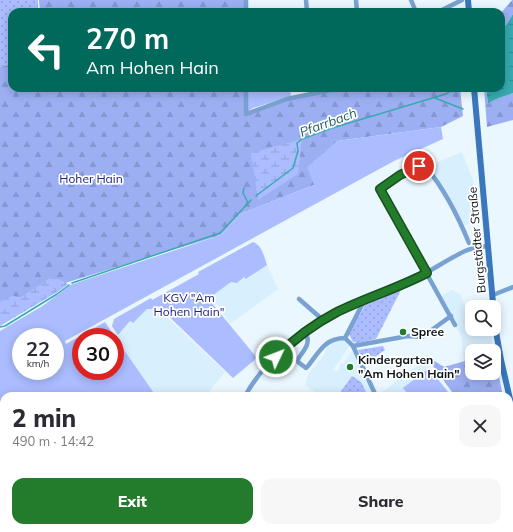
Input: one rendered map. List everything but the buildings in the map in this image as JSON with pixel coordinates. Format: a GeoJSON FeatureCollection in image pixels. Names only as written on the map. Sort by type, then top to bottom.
{"type":"FeatureCollection","features":[{"type":"Feature","properties":{"kind":"main road","name":"Burgstädter Straße"},"geometry":{"type":"LineString","coordinates":[[474,92],[496,326],[509,392]]}},
{"type":"Feature","properties":{"kind":"street"},"geometry":{"type":"LineString","coordinates":[[446,8],[462,0]]}},
{"type":"Feature","properties":{"kind":"street"},"geometry":{"type":"LineString","coordinates":[[246,92],[246,114],[287,99],[313,92]]}},
{"type":"Feature","properties":{"kind":"street"},"geometry":{"type":"LineString","coordinates":[[455,325],[380,189],[388,182],[419,166],[426,167],[448,198],[469,243]]}},
{"type":"Feature","properties":{"kind":"street"},"geometry":{"type":"LineString","coordinates":[[248,392],[271,362],[289,344],[322,320],[405,284],[427,273],[465,250],[488,246]]}},
{"type":"Feature","properties":{"kind":"street"},"geometry":{"type":"LineString","coordinates":[[493,295],[513,287]]}},
{"type":"Feature","properties":{"kind":"street"},"geometry":{"type":"LineString","coordinates":[[299,299],[322,320]]}},
{"type":"Feature","properties":{"kind":"street"},"geometry":{"type":"LineString","coordinates":[[345,338],[364,301]]}},
{"type":"Feature","properties":{"kind":"street"},"geometry":{"type":"LineString","coordinates":[[353,346],[408,336],[422,337],[451,316]]}},
{"type":"Feature","properties":{"kind":"street"},"geometry":{"type":"LineString","coordinates":[[305,332],[308,337],[308,341],[298,359],[298,362],[306,368],[327,342],[345,338]]}},
{"type":"Feature","properties":{"kind":"street"},"geometry":{"type":"LineString","coordinates":[[345,338],[353,346],[374,392]]}},
{"type":"Feature","properties":{"kind":"shaded area"},"geometry":{"type":"Polygon","coordinates":[[[462,152],[473,180],[474,223],[462,226],[426,167],[462,152]]]}},
{"type":"Feature","properties":{"kind":"shaded area"},"geometry":{"type":"Polygon","coordinates":[[[267,265],[278,289],[230,324],[212,296],[231,282],[244,277],[247,279],[267,265]]]}},
{"type":"Feature","properties":{"kind":"shaded area"},"geometry":{"type":"Polygon","coordinates":[[[452,290],[460,294],[465,306],[465,336],[491,336],[493,344],[465,344],[464,361],[461,335],[440,297],[452,290]]]}},
{"type":"Feature","properties":{"kind":"shaded area"},"geometry":{"type":"Polygon","coordinates":[[[156,307],[225,372],[209,391],[210,392],[153,392],[124,350],[124,328],[130,321],[133,323],[147,309],[156,307]]]}},
{"type":"Feature","properties":{"kind":"shaded area","name":"Kindergarten \"Am Hohen Hain\""},"geometry":{"type":"Polygon","coordinates":[[[339,339],[347,342],[350,345],[333,370],[337,372],[341,363],[343,364],[352,351],[371,392],[315,392],[305,385],[308,375],[326,352],[326,347],[339,339]]]}},
{"type":"Feature","properties":{"kind":"shaded area"},"geometry":{"type":"Polygon","coordinates":[[[424,361],[449,392],[382,392],[424,361]]]}},
{"type":"Feature","properties":{"kind":"green space"},"geometry":{"type":"Polygon","coordinates":[[[0,0],[38,0],[38,8],[8,8],[8,65],[0,67],[0,0]]]}},
{"type":"Feature","properties":{"kind":"green space"},"geometry":{"type":"Polygon","coordinates":[[[39,0],[246,0],[246,8],[40,8],[39,0]]]}},
{"type":"Feature","properties":{"kind":"green space"},"geometry":{"type":"Polygon","coordinates":[[[513,0],[513,14],[505,27],[505,8],[513,0]]]}},
{"type":"Feature","properties":{"kind":"green space","name":"Hoher Hain"},"geometry":{"type":"Polygon","coordinates":[[[8,65],[8,92],[245,92],[246,114],[287,99],[321,92],[460,92],[463,116],[441,127],[337,141],[314,185],[240,214],[221,235],[62,284],[0,325],[0,67],[8,65]]]}},
{"type":"Feature","properties":{"kind":"green space"},"geometry":{"type":"Polygon","coordinates":[[[247,92],[290,92],[291,96],[253,108],[247,112],[247,92]]]}},
{"type":"Feature","properties":{"kind":"green space"},"geometry":{"type":"Polygon","coordinates":[[[484,92],[486,92],[488,104],[513,93],[513,120],[487,127],[484,92]]]}},
{"type":"Feature","properties":{"kind":"green space"},"geometry":{"type":"Polygon","coordinates":[[[441,127],[443,139],[394,161],[89,328],[72,328],[72,337],[65,341],[66,344],[72,341],[72,380],[124,380],[124,350],[153,392],[0,392],[0,331],[44,305],[70,285],[221,235],[240,214],[314,185],[307,167],[337,141],[441,127]]]}},
{"type":"Feature","properties":{"kind":"green space"},"geometry":{"type":"Polygon","coordinates":[[[302,139],[298,174],[258,200],[251,153],[302,139]]]}},
{"type":"Feature","properties":{"kind":"green space","name":"KGV \"Am Hohen Hain\""},"geometry":{"type":"Polygon","coordinates":[[[253,242],[261,248],[264,255],[267,265],[246,279],[244,277],[237,283],[231,282],[212,296],[214,299],[211,302],[257,358],[233,378],[158,306],[147,309],[133,323],[130,321],[124,328],[113,328],[112,326],[114,319],[151,298],[152,300],[199,274],[198,272],[253,242]]]}},
{"type":"Feature","properties":{"kind":"green space"},"geometry":{"type":"Polygon","coordinates":[[[52,277],[55,277],[68,284],[59,291],[0,326],[0,302],[12,296],[21,297],[52,277]]]}},
{"type":"Feature","properties":{"kind":"green space"},"geometry":{"type":"Polygon","coordinates":[[[401,290],[376,339],[358,343],[353,342],[349,334],[365,305],[401,290]]]}},
{"type":"Feature","properties":{"kind":"green space"},"geometry":{"type":"Polygon","coordinates":[[[105,322],[109,328],[94,328],[105,322]]]}},
{"type":"Feature","properties":{"kind":"green space"},"geometry":{"type":"Polygon","coordinates":[[[383,346],[385,350],[365,364],[358,350],[383,346]]]}},
{"type":"Feature","properties":{"kind":"green space"},"geometry":{"type":"Polygon","coordinates":[[[425,355],[444,367],[465,361],[465,380],[500,380],[502,392],[452,392],[425,355]]]}},
{"type":"Feature","properties":{"kind":"green space"},"geometry":{"type":"Polygon","coordinates":[[[429,368],[448,392],[406,392],[403,388],[429,368]]]}},
{"type":"Feature","properties":{"kind":"green space"},"geometry":{"type":"Polygon","coordinates":[[[352,376],[361,382],[366,392],[340,392],[352,376]]]}},
{"type":"Feature","properties":{"kind":"water"},"geometry":{"type":"Polygon","coordinates":[[[513,14],[513,93],[488,104],[486,92],[505,92],[505,27],[513,14]]]}},
{"type":"Feature","properties":{"kind":"waterway","name":"Pfarrbach"},"geometry":{"type":"LineString","coordinates":[[257,195],[293,168],[298,151],[297,143],[302,139],[329,129],[449,92]]}},
{"type":"Feature","properties":{"kind":"waterway","name":"Pfarrbach"},"geometry":{"type":"LineString","coordinates":[[435,98],[463,109]]}},
{"type":"Feature","properties":{"kind":"waterway"},"geometry":{"type":"LineString","coordinates":[[244,188],[243,193],[248,203]]}},
{"type":"Feature","properties":{"kind":"waterway","name":"Pfarrbach"},"geometry":{"type":"LineString","coordinates":[[72,283],[220,233],[251,200]]}},
{"type":"Feature","properties":{"kind":"waterway","name":"Pfarrbach"},"geometry":{"type":"LineString","coordinates":[[0,327],[5,326],[69,285]]}},
{"type":"Feature","properties":{"kind":"place","name":"Spree"},"geometry":{"type":"Point","coordinates":[403,332]}},
{"type":"Feature","properties":{"kind":"place","name":"Kindergarten \"Am Hohen Hain\""},"geometry":{"type":"Point","coordinates":[350,367]}},
{"type":"Feature","properties":{"kind":"route"},"geometry":{"type":"LineString","coordinates":[[276,357],[289,344],[322,320],[427,273],[380,189],[388,182],[419,166]]}}]}
